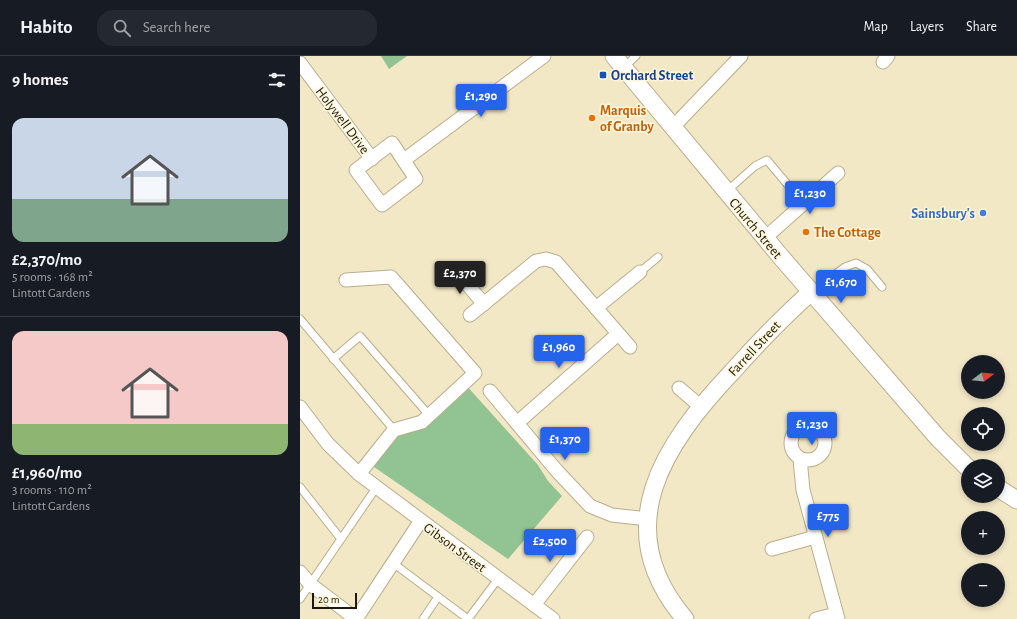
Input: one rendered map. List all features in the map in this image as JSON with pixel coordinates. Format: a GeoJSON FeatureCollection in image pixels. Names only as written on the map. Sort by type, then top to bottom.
{"type":"FeatureCollection","features":[{"type":"Feature","properties":{"kind":"street"},"geometry":{"type":"LineString","coordinates":[[404,160],[544,56]]}},
{"type":"Feature","properties":{"kind":"street"},"geometry":{"type":"LineString","coordinates":[[672,128],[734,58]]}},
{"type":"Feature","properties":{"kind":"street","name":"Church Street"},"geometry":{"type":"LineString","coordinates":[[618,62],[811,292],[938,438],[961,461]]}},
{"type":"Feature","properties":{"kind":"street","name":"Holywell Drive"},"geometry":{"type":"LineString","coordinates":[[300,63],[372,158]]}},
{"type":"Feature","properties":{"kind":"street"},"geometry":{"type":"LineString","coordinates":[[392,143],[416,179],[382,205],[356,170],[372,158],[392,143]]}},
{"type":"Feature","properties":{"kind":"street"},"geometry":{"type":"LineString","coordinates":[[765,238],[838,173]]}},
{"type":"Feature","properties":{"kind":"street"},"geometry":{"type":"LineString","coordinates":[[470,315],[536,261],[546,259],[556,262],[630,348]]}},
{"type":"Feature","properties":{"kind":"street"},"geometry":{"type":"LineString","coordinates":[[455,270],[484,304]]}},
{"type":"Feature","properties":{"kind":"street"},"geometry":{"type":"LineString","coordinates":[[596,308],[640,272]]}},
{"type":"Feature","properties":{"kind":"street"},"geometry":{"type":"LineString","coordinates":[[346,280],[390,277],[475,373],[422,422],[394,430],[359,474]]}},
{"type":"Feature","properties":{"kind":"street","name":"Farrell Street"},"geometry":{"type":"LineString","coordinates":[[685,619],[673,604],[654,568],[648,538],[648,519],[654,490],[666,457],[700,406],[773,326],[811,292]]}},
{"type":"Feature","properties":{"kind":"street"},"geometry":{"type":"LineString","coordinates":[[517,423],[618,334]]}},
{"type":"Feature","properties":{"kind":"street"},"geometry":{"type":"LineString","coordinates":[[679,388],[700,406]]}},
{"type":"Feature","properties":{"kind":"street"},"geometry":{"type":"LineString","coordinates":[[490,391],[557,470],[590,506],[612,514],[648,519]]}},
{"type":"Feature","properties":{"kind":"street","name":"Gibson Street"},"geometry":{"type":"LineString","coordinates":[[300,407],[328,444],[359,474],[420,522],[534,605],[549,618]]}},
{"type":"Feature","properties":{"kind":"street"},"geometry":{"type":"LineString","coordinates":[[800,459],[803,490],[837,616],[816,619]]}},
{"type":"Feature","properties":{"kind":"street"},"geometry":{"type":"LineString","coordinates":[[1005,493],[1016,502]]}},
{"type":"Feature","properties":{"kind":"street"},"geometry":{"type":"LineString","coordinates":[[300,572],[310,584],[356,619],[420,522]]}},
{"type":"Feature","properties":{"kind":"street"},"geometry":{"type":"LineString","coordinates":[[534,605],[587,537]]}},
{"type":"Feature","properties":{"kind":"street"},"geometry":{"type":"LineString","coordinates":[[772,549],[815,537]]}},
{"type":"Feature","properties":{"kind":"lane"},"geometry":{"type":"LineString","coordinates":[[618,62],[636,56]]}},
{"type":"Feature","properties":{"kind":"lane"},"geometry":{"type":"LineString","coordinates":[[726,192],[756,166],[767,160],[793,191]]}},
{"type":"Feature","properties":{"kind":"lane"},"geometry":{"type":"LineString","coordinates":[[640,272],[658,257]]}},
{"type":"Feature","properties":{"kind":"lane"},"geometry":{"type":"LineString","coordinates":[[811,292],[845,267],[856,263],[866,268],[882,287]]}},
{"type":"Feature","properties":{"kind":"lane"},"geometry":{"type":"LineString","coordinates":[[300,319],[394,430]]}},
{"type":"Feature","properties":{"kind":"lane"},"geometry":{"type":"LineString","coordinates":[[333,358],[360,336],[429,415]]}},
{"type":"Feature","properties":{"kind":"lane"},"geometry":{"type":"LineString","coordinates":[[300,487],[341,539]]}},
{"type":"Feature","properties":{"kind":"lane"},"geometry":{"type":"LineString","coordinates":[[300,599],[376,488]]}},
{"type":"Feature","properties":{"kind":"lane"},"geometry":{"type":"LineString","coordinates":[[393,563],[468,619],[498,579]]}},
{"type":"Feature","properties":{"kind":"lane"},"geometry":{"type":"LineString","coordinates":[[423,619],[438,597]]}},
{"type":"Feature","properties":{"kind":"green space"},"geometry":{"type":"Polygon","coordinates":[[[381,56],[407,56],[389,69],[381,56]]]}},
{"type":"Feature","properties":{"kind":"green space"},"geometry":{"type":"Polygon","coordinates":[[[465,384],[538,465],[548,481],[562,496],[508,559],[374,467],[375,461],[387,443],[465,384]]]}},
{"type":"Feature","properties":{"kind":"place","name":"Orchard Street"},"geometry":{"type":"Point","coordinates":[603,75]}},
{"type":"Feature","properties":{"kind":"place","name":"Marquis of Granby"},"geometry":{"type":"Point","coordinates":[592,118]}},
{"type":"Feature","properties":{"kind":"place","name":"Sainsbury's"},"geometry":{"type":"Point","coordinates":[983,213]}},
{"type":"Feature","properties":{"kind":"place","name":"The Cottage"},"geometry":{"type":"Point","coordinates":[806,232]}}]}
